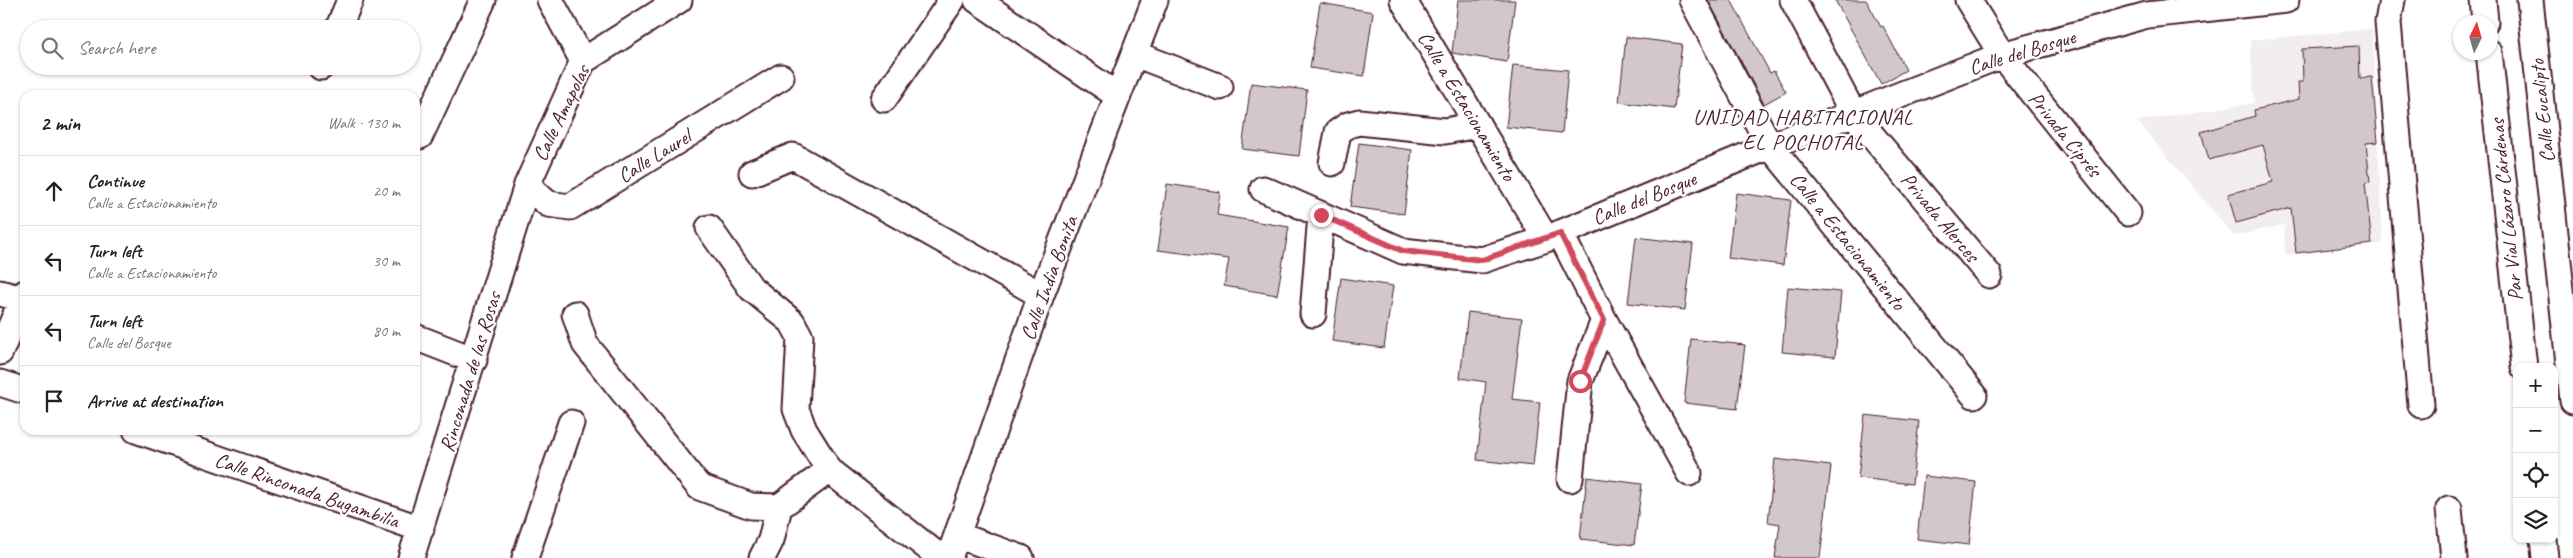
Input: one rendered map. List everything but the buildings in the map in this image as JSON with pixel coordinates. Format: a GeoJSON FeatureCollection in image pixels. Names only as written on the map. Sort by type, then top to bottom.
{"type":"FeatureCollection","features":[{"type":"Feature","properties":{"kind":"street"},"geometry":{"type":"LineString","coordinates":[[342,20],[350,0]]}},
{"type":"Feature","properties":{"kind":"street"},"geometry":{"type":"LineString","coordinates":[[420,136],[483,0]]}},
{"type":"Feature","properties":{"kind":"street"},"geometry":{"type":"LineString","coordinates":[[550,0],[583,60]]}},
{"type":"Feature","properties":{"kind":"street","name":"Calle Amapolas"},"geometry":{"type":"LineString","coordinates":[[527,185],[583,60],[679,0]]}},
{"type":"Feature","properties":{"kind":"street"},"geometry":{"type":"LineString","coordinates":[[884,99],[952,0]]}},
{"type":"Feature","properties":{"kind":"street"},"geometry":{"type":"LineString","coordinates":[[977,0],[1118,96]]}},
{"type":"Feature","properties":{"kind":"street","name":"Calle India Bonita"},"geometry":{"type":"LineString","coordinates":[[949,558],[1041,295],[1155,0]]}},
{"type":"Feature","properties":{"kind":"street","name":"Calle a Estacionamiento"},"geometry":{"type":"LineString","coordinates":[[1403,0],[1478,125],[1553,236],[1604,320],[1689,473]]}},
{"type":"Feature","properties":{"kind":"street","name":"Calle a Estacionamiento"},"geometry":{"type":"LineString","coordinates":[[1692,0],[1770,146],[1974,395]]}},
{"type":"Feature","properties":{"kind":"street","name":"Privada Alerces"},"geometry":{"type":"LineString","coordinates":[[1793,0],[1853,113],[1989,275]]}},
{"type":"Feature","properties":{"kind":"street","name":"Privada Ciprés"},"geometry":{"type":"LineString","coordinates":[[1968,0],[2002,54],[2128,213]]}},
{"type":"Feature","properties":{"kind":"street","name":"Calle del Bosque"},"geometry":{"type":"LineString","coordinates":[[1263,190],[1403,251],[1482,260],[1553,236],[1770,146],[2002,54],[2147,16],[2286,0]]}},
{"type":"Feature","properties":{"kind":"street"},"geometry":{"type":"LineString","coordinates":[[2392,0],[2388,22],[2421,405]]}},
{"type":"Feature","properties":{"kind":"street"},"geometry":{"type":"LineString","coordinates":[[2483,0],[2485,15]]}},
{"type":"Feature","properties":{"kind":"street","name":"Calle Eucalipto"},"geometry":{"type":"LineString","coordinates":[[2530,0],[2573,401]]}},
{"type":"Feature","properties":{"kind":"street"},"geometry":{"type":"LineString","coordinates":[[1135,54],[1220,87]]}},
{"type":"Feature","properties":{"kind":"street","name":"Par Vial Lázaro Cárdenas"},"geometry":{"type":"LineString","coordinates":[[2490,60],[2524,363]]}},
{"type":"Feature","properties":{"kind":"street","name":"Calle Laurel"},"geometry":{"type":"LineString","coordinates":[[527,185],[548,204],[570,207],[781,78]]}},
{"type":"Feature","properties":{"kind":"street"},"geometry":{"type":"LineString","coordinates":[[1332,163],[1338,132],[1348,125],[1359,122],[1445,131],[1478,125]]}},
{"type":"Feature","properties":{"kind":"street"},"geometry":{"type":"LineString","coordinates":[[752,173],[794,156],[1041,295]]}},
{"type":"Feature","properties":{"kind":"street","name":"Rinconada de las Rosas"},"geometry":{"type":"LineString","coordinates":[[411,558],[527,185]]}},
{"type":"Feature","properties":{"kind":"street"},"geometry":{"type":"LineString","coordinates":[[1313,314],[1321,215]]}},
{"type":"Feature","properties":{"kind":"street"},"geometry":{"type":"LineString","coordinates":[[709,228],[751,288],[792,322],[800,337],[796,409],[804,430],[829,470],[941,558]]}},
{"type":"Feature","properties":{"kind":"street"},"geometry":{"type":"LineString","coordinates":[[0,352],[16,295]]}},
{"type":"Feature","properties":{"kind":"street"},"geometry":{"type":"LineString","coordinates":[[575,314],[585,344],[699,487],[751,506],[779,507],[829,470]]}},
{"type":"Feature","properties":{"kind":"street"},"geometry":{"type":"LineString","coordinates":[[1570,479],[1580,381],[1604,320]]}},
{"type":"Feature","properties":{"kind":"street"},"geometry":{"type":"LineString","coordinates":[[420,339],[474,360]]}},
{"type":"Feature","properties":{"kind":"street"},"geometry":{"type":"LineString","coordinates":[[0,383],[20,389]]}},
{"type":"Feature","properties":{"kind":"street"},"geometry":{"type":"LineString","coordinates":[[525,558],[571,423]]}},
{"type":"Feature","properties":{"kind":"street","name":"Calle Rinconada Bugambilia"},"geometry":{"type":"LineString","coordinates":[[150,435],[421,529]]}},
{"type":"Feature","properties":{"kind":"street"},"geometry":{"type":"LineString","coordinates":[[762,558],[771,540],[779,507]]}},
{"type":"Feature","properties":{"kind":"street"},"geometry":{"type":"LineString","coordinates":[[2449,509],[2454,558]]}},
{"type":"Feature","properties":{"kind":"street"},"geometry":{"type":"LineString","coordinates":[[957,535],[1021,558]]}},
{"type":"Feature","properties":{"kind":"street"},"geometry":{"type":"LineString","coordinates":[[2543,543],[2545,558]]}},
{"type":"Feature","properties":{"kind":"shaded area"},"geometry":{"type":"Polygon","coordinates":[[[2372,29],[2383,243],[2285,255],[2284,225],[2234,236],[2137,121],[2254,103],[2250,40],[2372,29]]]}},
{"type":"Feature","properties":{"kind":"district","name":"UNIDAD HABITACIONAL EL POCHOTAL"},"geometry":{"type":"Point","coordinates":[1803,130]}},
{"type":"Feature","properties":{"kind":"route"},"geometry":{"type":"LineString","coordinates":[[1321,215],[1403,251],[1482,260],[1560,233],[1604,320],[1580,381]]}}]}
